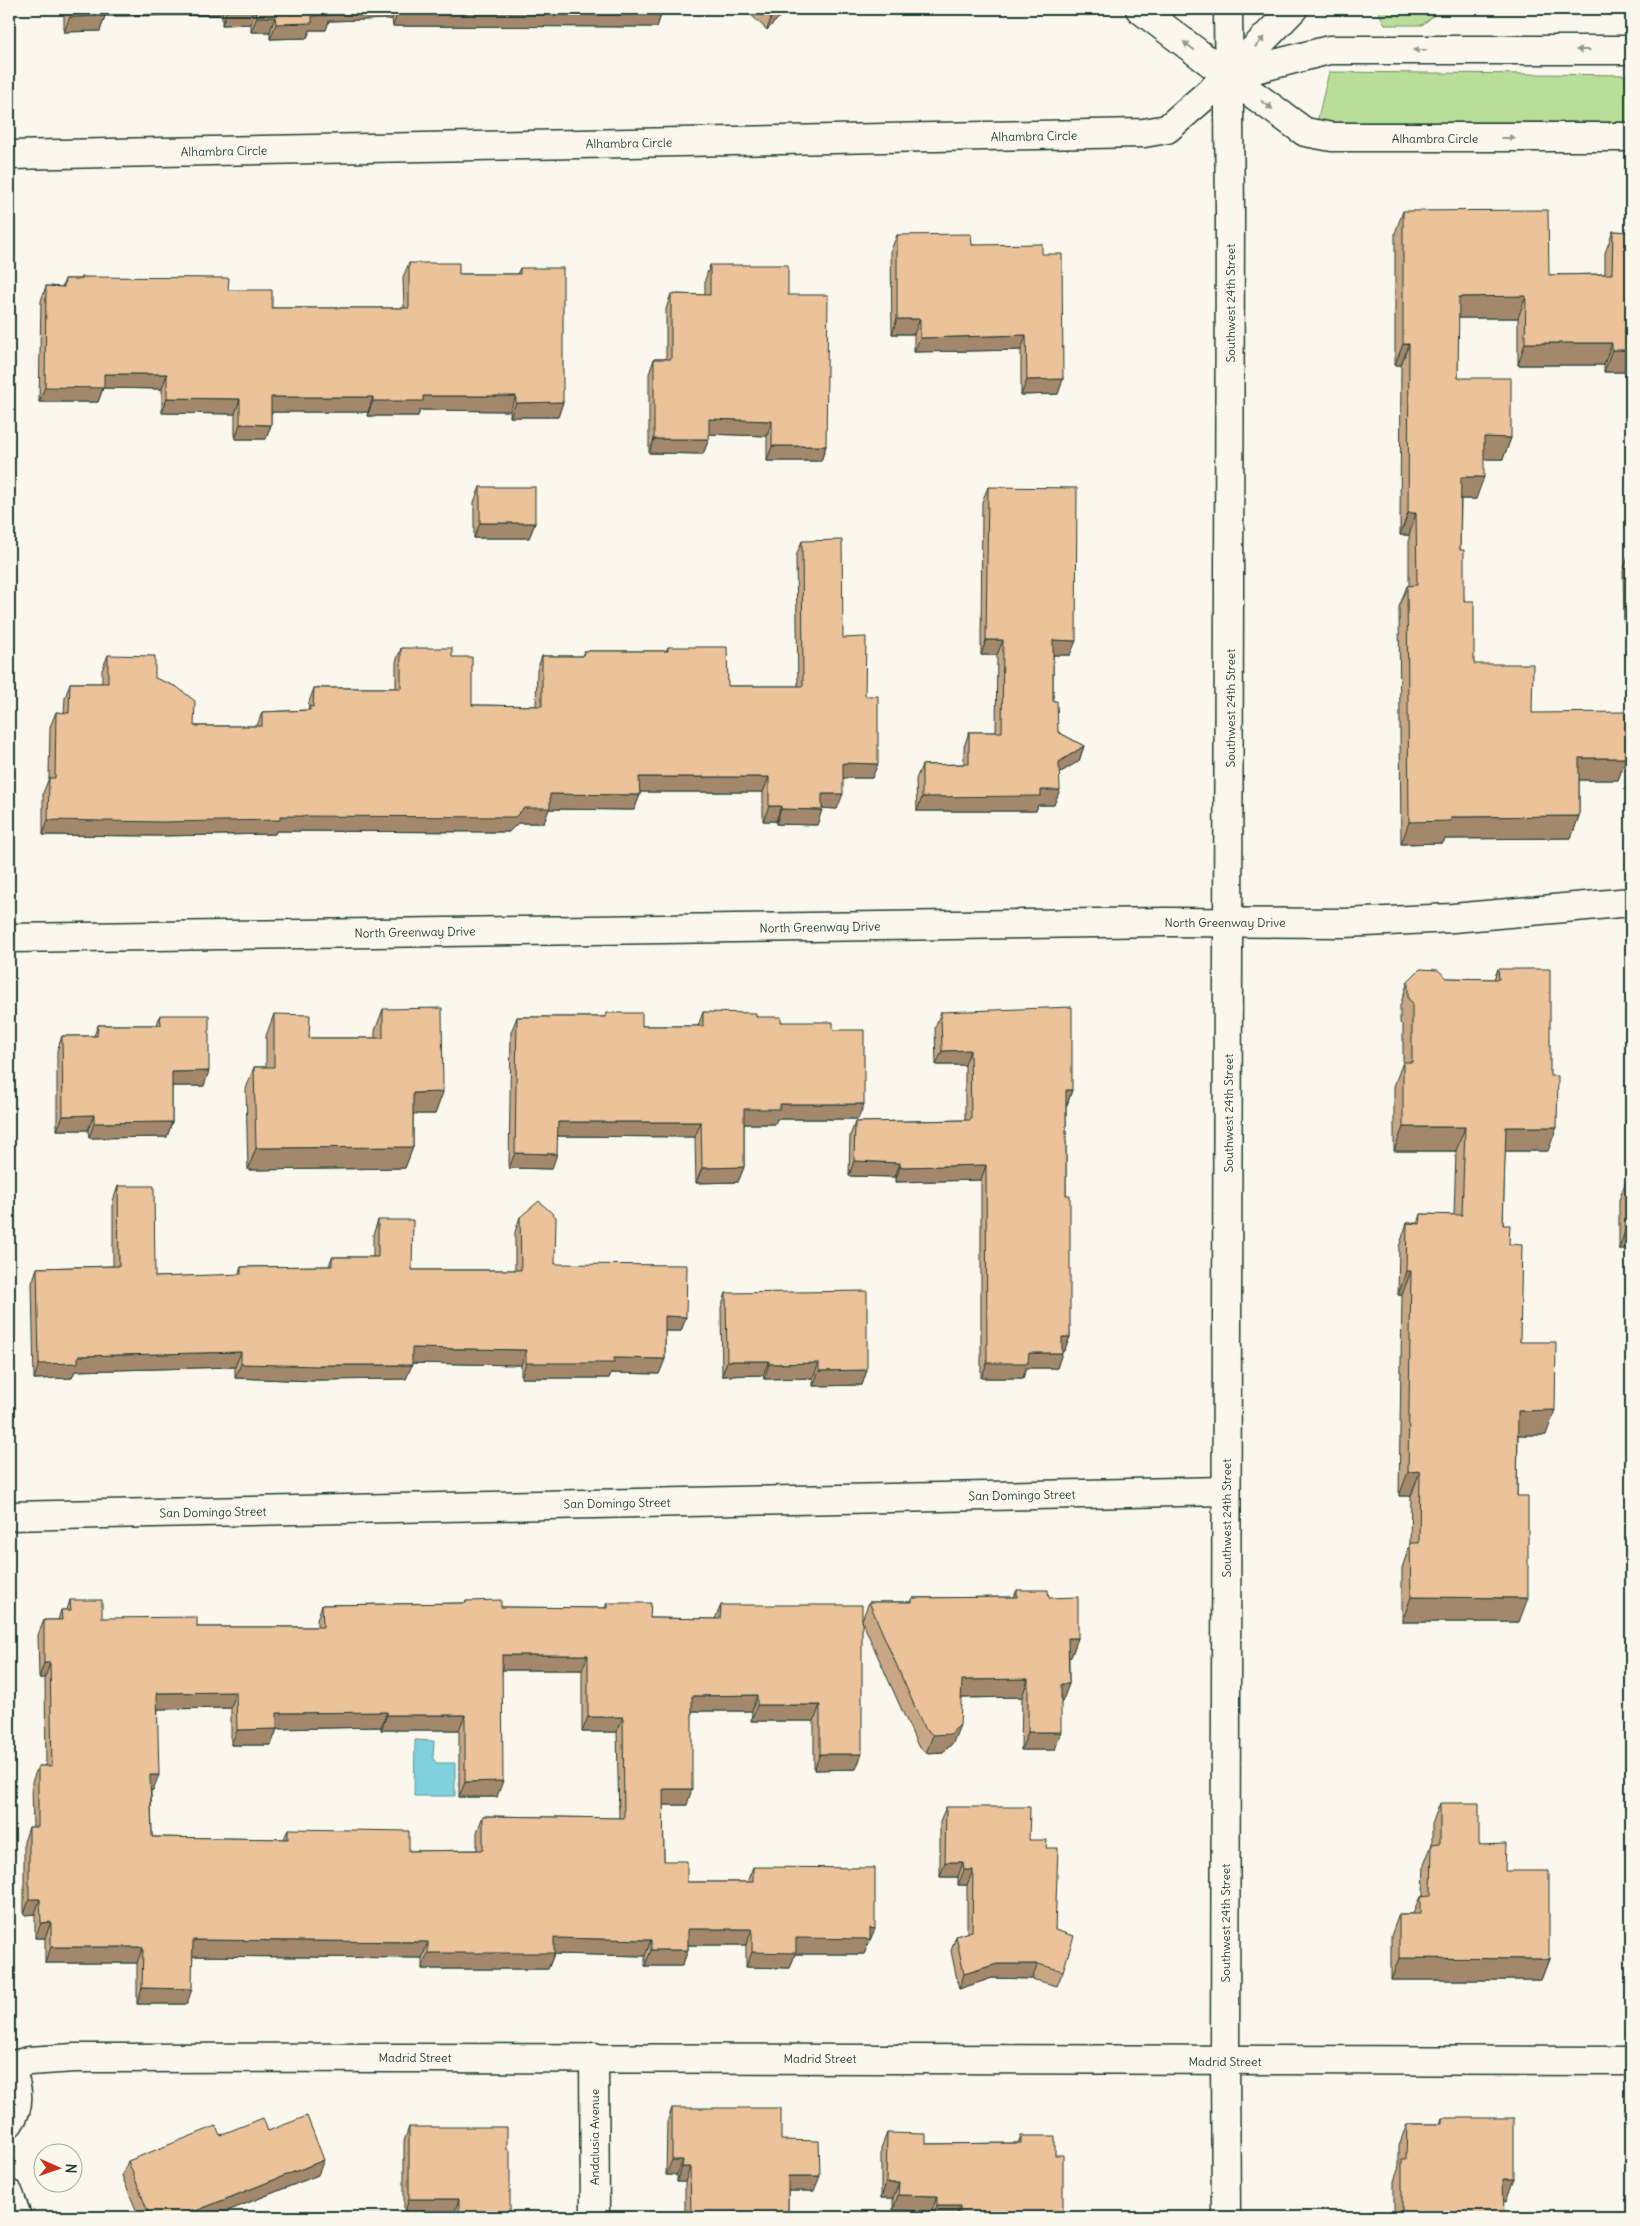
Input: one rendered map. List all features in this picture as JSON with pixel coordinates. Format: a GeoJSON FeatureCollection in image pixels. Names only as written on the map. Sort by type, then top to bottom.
{"type":"FeatureCollection","features":[{"type":"Feature","properties":{"kind":"street"},"geometry":{"type":"LineString","coordinates":[[1140,9],[1228,76],[1293,9]]}},
{"type":"Feature","properties":{"kind":"street","name":"Southwest 24th Street"},"geometry":{"type":"LineString","coordinates":[[1226,2217],[1224,2061],[1230,215],[1228,9]]}},
{"type":"Feature","properties":{"kind":"street","name":"Alhambra Circle"},"geometry":{"type":"LineString","coordinates":[[9,155],[1144,133],[1167,129],[1228,76],[1329,50],[1631,50]]}},
{"type":"Feature","properties":{"kind":"street","name":"Alhambra Circle"},"geometry":{"type":"LineString","coordinates":[[1228,76],[1305,132],[1332,138],[1631,137]]}},
{"type":"Feature","properties":{"kind":"street","name":"North Greenway Drive"},"geometry":{"type":"LineString","coordinates":[[9,938],[1228,922],[1344,923],[1453,918],[1631,902]]}},
{"type":"Feature","properties":{"kind":"street","name":"San Domingo Street"},"geometry":{"type":"LineString","coordinates":[[9,1516],[1226,1492]]}},
{"type":"Feature","properties":{"kind":"street","name":"Madrid Street"},"geometry":{"type":"LineString","coordinates":[[9,2066],[29,2061],[74,2058],[594,2057],[1224,2061],[1631,2061]]}},
{"type":"Feature","properties":{"kind":"street","name":"Andalusia Avenue"},"geometry":{"type":"LineString","coordinates":[[594,2057],[595,2217]]}},
{"type":"Feature","properties":{"kind":"street"},"geometry":{"type":"LineString","coordinates":[[9,2066],[17,2082],[18,2100],[9,2124]]}},
{"type":"Feature","properties":{"kind":"street"},"geometry":{"type":"LineString","coordinates":[[9,2194],[17,2217]]}},
{"type":"Feature","properties":{"kind":"green space"},"geometry":{"type":"Polygon","coordinates":[[[1377,9],[1442,9],[1422,25],[1385,25],[1377,9]]]}},
{"type":"Feature","properties":{"kind":"green space"},"geometry":{"type":"Polygon","coordinates":[[[1329,72],[1631,75],[1631,122],[1317,122],[1329,72]]]}},
{"type":"Feature","properties":{"kind":"water"},"geometry":{"type":"Polygon","coordinates":[[[415,1740],[434,1741],[433,1758],[436,1763],[455,1763],[455,1796],[414,1796],[415,1740]]]}},
{"type":"Feature","properties":{"kind":"building"},"geometry":{"type":"Polygon","coordinates":[[[70,9],[105,9],[105,16],[70,17],[70,9]]]}},
{"type":"Feature","properties":{"kind":"building"},"geometry":{"type":"Polygon","coordinates":[[[256,9],[331,9],[331,15],[312,16],[312,23],[276,24],[275,17],[257,17],[256,9]]]}},
{"type":"Feature","properties":{"kind":"building"},"geometry":{"type":"Polygon","coordinates":[[[398,9],[662,9],[662,12],[398,11],[398,9]]]}},
{"type":"Feature","properties":{"kind":"building"},"geometry":{"type":"Polygon","coordinates":[[[766,9],[779,9],[772,15],[766,9]]]}},
{"type":"Feature","properties":{"kind":"building"},"geometry":{"type":"Polygon","coordinates":[[[1548,210],[1549,275],[1612,274],[1613,231],[1631,232],[1631,350],[1612,350],[1612,343],[1525,343],[1526,296],[1459,297],[1458,378],[1511,378],[1511,438],[1484,437],[1484,477],[1461,477],[1460,550],[1464,550],[1464,601],[1474,601],[1474,664],[1533,664],[1532,713],[1626,712],[1626,758],[1579,758],[1579,816],[1451,817],[1451,821],[1409,822],[1407,586],[1417,585],[1416,513],[1408,513],[1409,344],[1403,344],[1403,211],[1548,210]]]}},
{"type":"Feature","properties":{"kind":"building"},"geometry":{"type":"Polygon","coordinates":[[[971,234],[972,245],[1042,244],[1042,254],[1062,254],[1063,379],[1027,380],[1026,335],[920,338],[920,319],[897,319],[897,235],[971,234]]]}},
{"type":"Feature","properties":{"kind":"building"},"geometry":{"type":"Polygon","coordinates":[[[409,263],[459,263],[459,274],[520,274],[520,268],[563,268],[563,402],[516,403],[516,396],[423,396],[423,401],[373,401],[373,397],[271,397],[271,425],[240,424],[240,399],[167,398],[167,374],[104,374],[104,388],[45,387],[46,286],[64,287],[65,279],[82,279],[82,277],[229,278],[228,290],[272,290],[272,308],[409,308],[409,263]]]}},
{"type":"Feature","properties":{"kind":"building"},"geometry":{"type":"Polygon","coordinates":[[[710,265],[788,265],[788,295],[828,295],[826,446],[772,446],[772,421],[709,419],[709,439],[654,439],[654,359],[671,359],[671,294],[710,295],[710,265]]]}},
{"type":"Feature","properties":{"kind":"building"},"geometry":{"type":"Polygon","coordinates":[[[480,487],[535,487],[535,523],[480,523],[480,487]]]}},
{"type":"Feature","properties":{"kind":"building"},"geometry":{"type":"Polygon","coordinates":[[[988,487],[1077,488],[1076,641],[1053,640],[1053,701],[1057,701],[1058,732],[1084,746],[1059,762],[1060,790],[1041,790],[1041,796],[922,797],[922,765],[969,764],[969,732],[1002,732],[1003,640],[986,640],[988,487]]]}},
{"type":"Feature","properties":{"kind":"building"},"geometry":{"type":"Polygon","coordinates":[[[842,540],[843,638],[866,637],[865,696],[878,696],[878,764],[843,763],[843,794],[822,794],[822,810],[781,809],[781,806],[769,806],[769,777],[639,777],[640,795],[550,794],[550,808],[524,808],[515,817],[280,816],[280,820],[162,822],[48,820],[49,778],[55,778],[56,712],[69,713],[70,683],[108,683],[108,655],[155,656],[155,678],[177,687],[195,701],[194,726],[262,726],[262,712],[310,710],[310,706],[313,707],[314,688],[401,688],[401,648],[452,648],[452,657],[472,657],[472,705],[542,706],[542,656],[583,656],[584,651],[668,651],[668,647],[727,647],[728,686],[803,686],[802,541],[842,540]]]}},
{"type":"Feature","properties":{"kind":"building"},"geometry":{"type":"Polygon","coordinates":[[[1630,552],[1631,552],[1631,605],[1630,552]]]}},
{"type":"Feature","properties":{"kind":"building"},"geometry":{"type":"Polygon","coordinates":[[[1420,969],[1438,970],[1447,978],[1499,979],[1498,969],[1550,969],[1550,1076],[1558,1076],[1557,1127],[1506,1127],[1503,1225],[1510,1225],[1509,1244],[1522,1245],[1520,1342],[1556,1342],[1555,1410],[1518,1411],[1517,1496],[1528,1496],[1528,1598],[1411,1597],[1410,1543],[1419,1543],[1420,1471],[1408,1472],[1411,1271],[1406,1271],[1407,1223],[1420,1224],[1421,1214],[1462,1215],[1465,1127],[1403,1127],[1403,1062],[1412,1062],[1412,1002],[1408,999],[1408,981],[1420,969]]]}},
{"type":"Feature","properties":{"kind":"building"},"geometry":{"type":"Polygon","coordinates":[[[1072,1007],[1072,1090],[1066,1090],[1066,1195],[1070,1195],[1070,1337],[1062,1337],[1062,1353],[1029,1353],[1028,1363],[987,1363],[986,1165],[900,1167],[900,1163],[854,1161],[855,1122],[971,1120],[970,1050],[942,1051],[941,1012],[1072,1007]]]}},
{"type":"Feature","properties":{"kind":"building"},"geometry":{"type":"Polygon","coordinates":[[[442,1008],[443,1092],[413,1093],[413,1147],[256,1148],[254,1067],[274,1067],[274,1014],[310,1015],[309,1038],[383,1038],[383,1009],[442,1008]]]}},
{"type":"Feature","properties":{"kind":"building"},"geometry":{"type":"Polygon","coordinates":[[[703,1012],[756,1013],[756,1017],[781,1017],[781,1022],[833,1022],[833,1030],[864,1030],[864,1104],[780,1104],[780,1109],[744,1109],[744,1167],[702,1168],[701,1122],[558,1122],[557,1154],[515,1153],[517,1017],[606,1017],[606,1013],[642,1013],[642,1026],[703,1026],[703,1012]]]}},
{"type":"Feature","properties":{"kind":"building"},"geometry":{"type":"Polygon","coordinates":[[[160,1015],[209,1015],[209,1071],[172,1072],[172,1122],[94,1123],[94,1115],[63,1116],[62,1036],[97,1036],[98,1025],[161,1025],[160,1015]]]}},
{"type":"Feature","properties":{"kind":"building"},"geometry":{"type":"Polygon","coordinates":[[[1627,1178],[1631,1178],[1631,1228],[1626,1228],[1627,1178]]]}},
{"type":"Feature","properties":{"kind":"building"},"geometry":{"type":"Polygon","coordinates":[[[118,1186],[154,1186],[155,1277],[241,1274],[241,1267],[332,1266],[332,1257],[378,1257],[378,1220],[413,1220],[412,1270],[521,1270],[520,1217],[539,1201],[556,1217],[555,1264],[687,1265],[686,1317],[665,1316],[665,1359],[614,1358],[614,1363],[526,1363],[526,1350],[412,1348],[412,1365],[319,1366],[241,1364],[241,1352],[78,1356],[78,1363],[39,1364],[37,1268],[119,1266],[118,1186]]]}},
{"type":"Feature","properties":{"kind":"building"},"geometry":{"type":"Polygon","coordinates":[[[867,1291],[867,1370],[819,1371],[819,1363],[769,1364],[769,1361],[727,1361],[726,1293],[867,1291]]]}},
{"type":"Feature","properties":{"kind":"building"},"geometry":{"type":"Polygon","coordinates":[[[1017,1590],[1048,1590],[1049,1598],[1078,1597],[1078,1638],[1068,1638],[1069,1684],[1061,1684],[1061,1732],[1028,1732],[1028,1679],[962,1680],[960,1725],[950,1734],[933,1735],[924,1728],[869,1602],[912,1602],[912,1598],[1017,1597],[1017,1590]]]}},
{"type":"Feature","properties":{"kind":"building"},"geometry":{"type":"Polygon","coordinates":[[[70,1600],[102,1600],[102,1618],[197,1617],[197,1627],[323,1627],[322,1605],[466,1603],[466,1601],[501,1600],[501,1607],[607,1608],[607,1603],[651,1603],[650,1618],[720,1619],[721,1605],[862,1605],[862,1754],[820,1754],[820,1705],[757,1705],[757,1695],[692,1696],[692,1789],[663,1789],[664,1861],[687,1861],[687,1882],[753,1882],[753,1867],[875,1868],[875,1929],[870,1928],[870,1939],[796,1938],[796,1953],[752,1952],[752,1929],[688,1929],[688,1950],[651,1950],[651,1940],[554,1938],[554,1953],[428,1953],[428,1942],[193,1940],[192,1989],[142,1988],[143,1947],[51,1947],[51,1922],[41,1923],[40,1899],[29,1899],[29,1827],[38,1827],[38,1766],[52,1766],[50,1663],[44,1663],[44,1620],[62,1620],[61,1610],[71,1610],[70,1600]],[[502,1655],[503,1781],[465,1782],[465,1715],[387,1715],[387,1712],[277,1713],[277,1729],[237,1730],[236,1692],[157,1693],[159,1775],[150,1775],[152,1837],[288,1839],[288,1829],[409,1831],[409,1851],[483,1850],[483,1816],[624,1818],[623,1717],[588,1717],[588,1655],[502,1655]]]}},
{"type":"Feature","properties":{"kind":"building"},"geometry":{"type":"Polygon","coordinates":[[[1440,1803],[1479,1803],[1479,1845],[1506,1844],[1505,1871],[1549,1871],[1549,1959],[1399,1958],[1399,1914],[1420,1914],[1420,1897],[1431,1896],[1432,1844],[1440,1843],[1440,1803]]]}},
{"type":"Feature","properties":{"kind":"building"},"geometry":{"type":"Polygon","coordinates":[[[946,1807],[1030,1807],[1029,1840],[1047,1840],[1046,1848],[1058,1848],[1055,1930],[1074,1936],[1063,1971],[1038,1964],[997,1964],[964,1974],[956,1936],[972,1931],[973,1870],[964,1870],[963,1862],[945,1862],[946,1807]]]}},
{"type":"Feature","properties":{"kind":"building"},"geometry":{"type":"Polygon","coordinates":[[[672,2108],[781,2108],[781,2140],[819,2141],[820,2176],[788,2176],[788,2217],[691,2217],[690,2167],[682,2167],[683,2160],[672,2160],[672,2108]]]}},
{"type":"Feature","properties":{"kind":"building"},"geometry":{"type":"Polygon","coordinates":[[[307,2116],[324,2160],[188,2214],[210,2214],[211,2217],[150,2217],[128,2161],[216,2126],[220,2135],[263,2118],[268,2131],[307,2116]]]}},
{"type":"Feature","properties":{"kind":"building"},"geometry":{"type":"Polygon","coordinates":[[[1443,2118],[1514,2118],[1514,2179],[1503,2179],[1504,2217],[1402,2217],[1402,2159],[1406,2159],[1407,2124],[1443,2124],[1443,2118]]]}},
{"type":"Feature","properties":{"kind":"building"},"geometry":{"type":"Polygon","coordinates":[[[409,2127],[507,2127],[507,2150],[510,2150],[510,2217],[459,2217],[459,2199],[409,2199],[409,2127]]]}},
{"type":"Feature","properties":{"kind":"building"},"geometry":{"type":"Polygon","coordinates":[[[887,2133],[926,2134],[926,2144],[1021,2143],[1021,2136],[1055,2136],[1055,2155],[1063,2155],[1063,2217],[960,2217],[960,2206],[937,2206],[937,2196],[898,2195],[899,2183],[886,2183],[887,2133]]]}},
{"type":"Feature","properties":{"kind":"building"},"geometry":{"type":"Polygon","coordinates":[[[336,2215],[396,2215],[396,2217],[336,2217],[336,2215]]]}}]}
